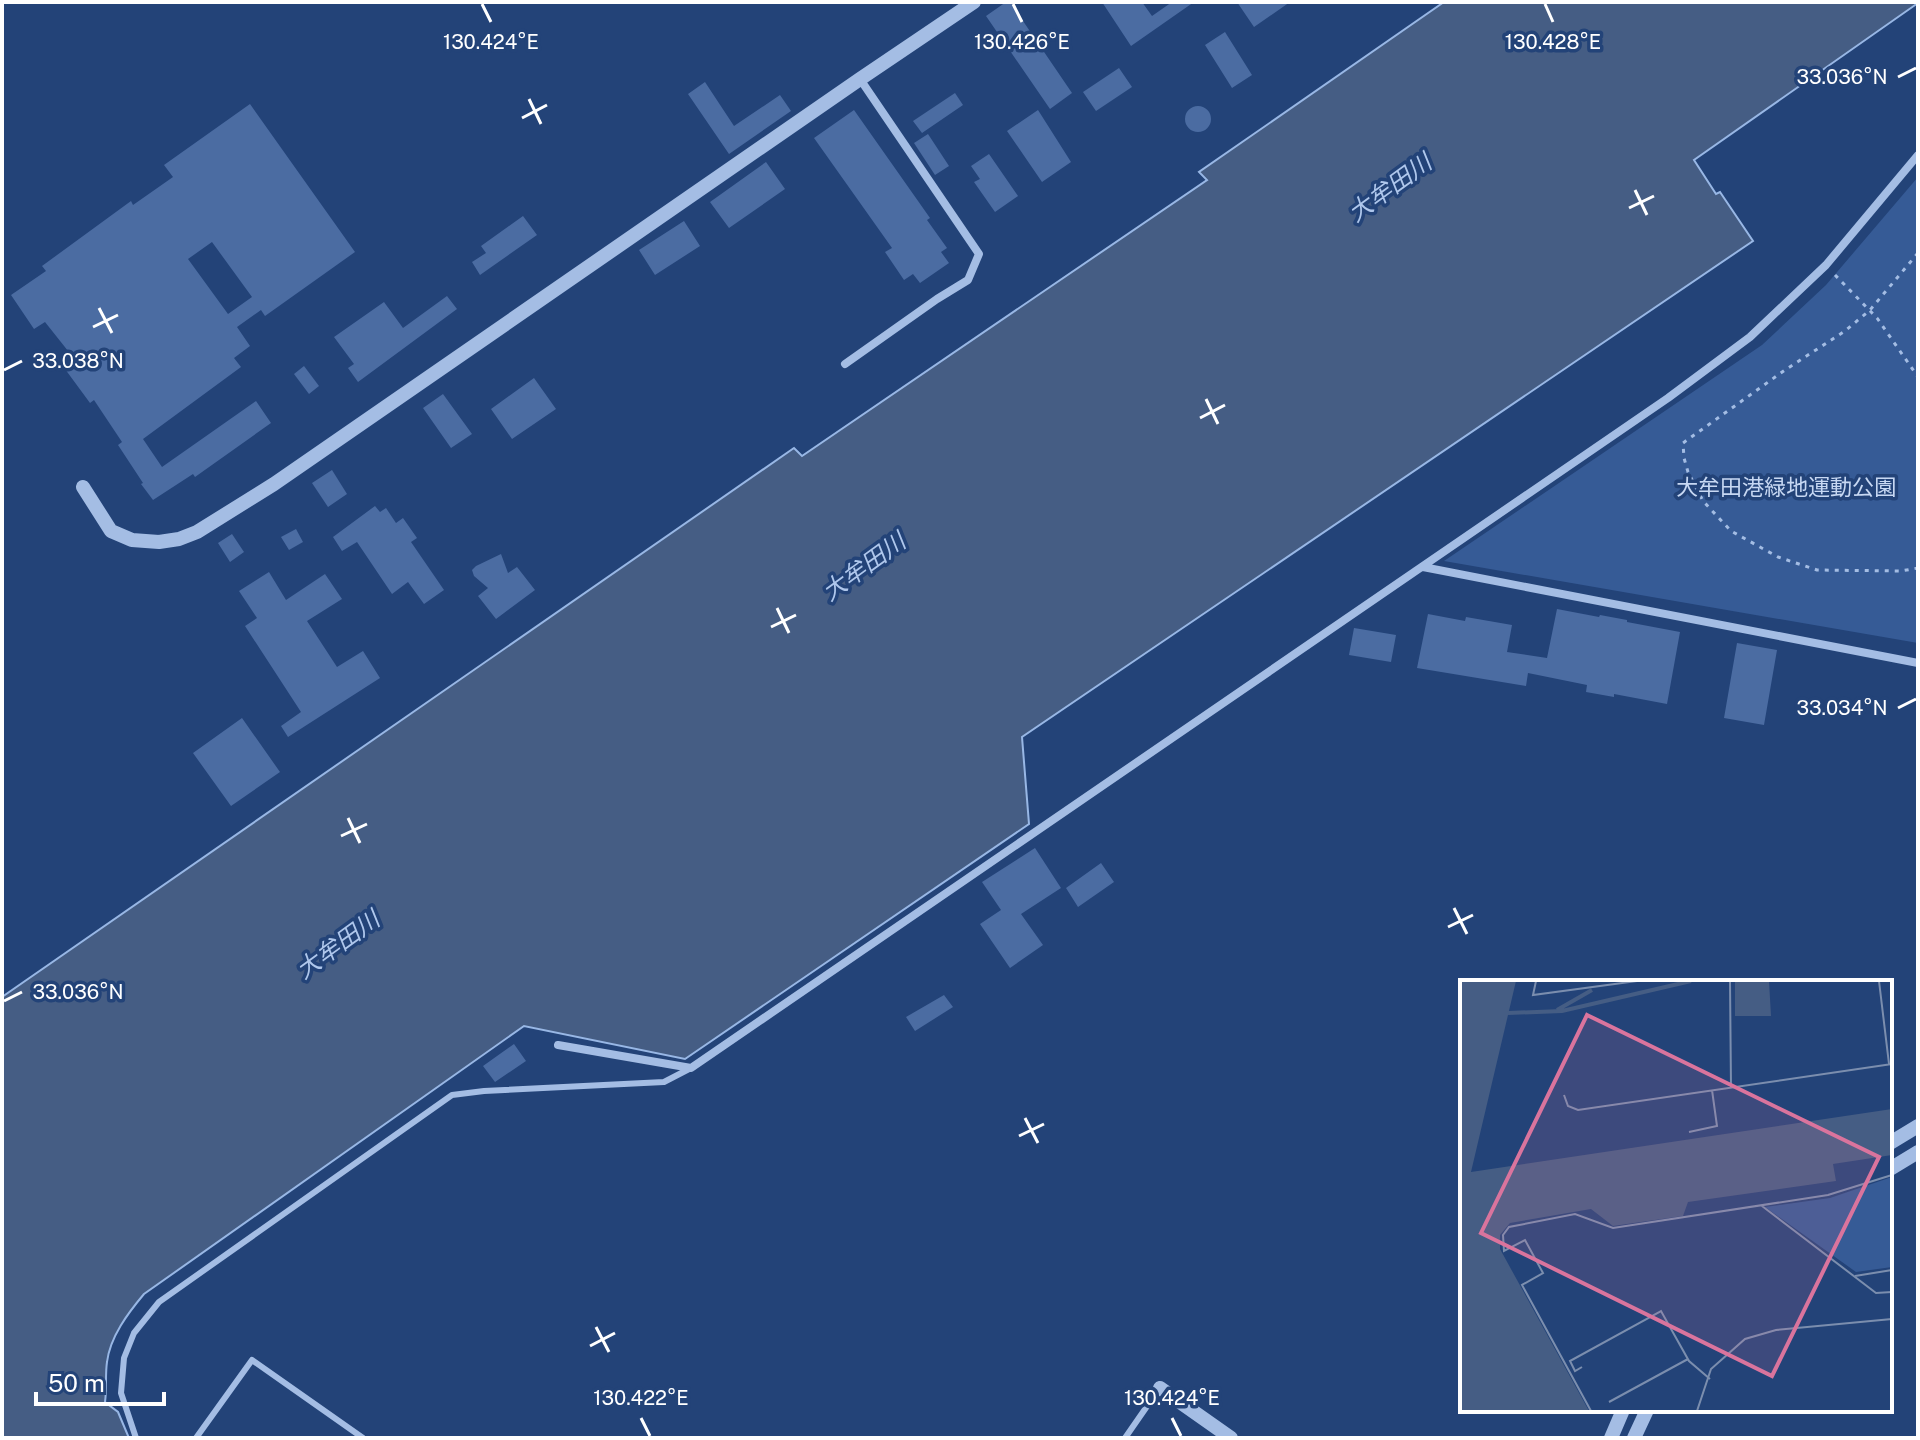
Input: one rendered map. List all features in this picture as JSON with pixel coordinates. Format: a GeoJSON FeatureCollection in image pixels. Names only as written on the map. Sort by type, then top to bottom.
{"type":"FeatureCollection","features":[{"type":"Feature","properties":{"kind":"street"},"geometry":{"type":"LineString","coordinates":[[83,487],[111,531],[132,540],[159,542],[197,532],[274,484],[860,79],[951,9],[974,2]]}},
{"type":"Feature","properties":{"kind":"street"},"geometry":{"type":"LineString","coordinates":[[845,364],[968,280],[979,254],[860,79]]}},
{"type":"Feature","properties":{"kind":"street"},"geometry":{"type":"LineString","coordinates":[[558,1045],[691,1068],[1655,407],[1750,337],[1826,265],[1918,155]]}},
{"type":"Feature","properties":{"kind":"street"},"geometry":{"type":"LineString","coordinates":[[1423,567],[1918,663]]}},
{"type":"Feature","properties":{"kind":"street"},"geometry":{"type":"LineString","coordinates":[[1892,1142],[1918,1126]]}},
{"type":"Feature","properties":{"kind":"street"},"geometry":{"type":"LineString","coordinates":[[1892,1168],[1918,1152]]}},
{"type":"Feature","properties":{"kind":"street"},"geometry":{"type":"LineString","coordinates":[[1160,1388],[1231,1438]]}},
{"type":"Feature","properties":{"kind":"street"},"geometry":{"type":"LineString","coordinates":[[1611,1438],[1622,1412]]}},
{"type":"Feature","properties":{"kind":"street"},"geometry":{"type":"LineString","coordinates":[[1634,1438],[1646,1412]]}},
{"type":"Feature","properties":{"kind":"lane"},"geometry":{"type":"LineString","coordinates":[[136,1438],[121,1393],[124,1358],[134,1333],[159,1302],[452,1095],[664,1082],[691,1068]]}},
{"type":"Feature","properties":{"kind":"lane"},"geometry":{"type":"LineString","coordinates":[[196,1438],[252,1360],[363,1438]]}},
{"type":"Feature","properties":{"kind":"lane"},"geometry":{"type":"LineString","coordinates":[[1125,1438],[1160,1388]]}},
{"type":"Feature","properties":{"kind":"path"},"geometry":{"type":"LineString","coordinates":[[1918,253],[1870,310],[1845,331],[1683,443],[1688,472],[1703,501],[1731,531],[1778,557],[1817,570],[1901,571],[1918,568]]}},
{"type":"Feature","properties":{"kind":"path"},"geometry":{"type":"LineString","coordinates":[[1826,265],[1870,310],[1918,377]]}},
{"type":"Feature","properties":{"kind":"green space","name":"大牟田港緑地運動公園"},"geometry":{"type":"Polygon","coordinates":[[[1918,177],[1918,643],[1444,561],[1762,345],[1826,285],[1918,177]]]}},
{"type":"Feature","properties":{"kind":"water","name":"大牟田川"},"geometry":{"type":"Polygon","coordinates":[[[1444,2],[1918,3],[1694,160],[1753,241],[1022,737],[1029,824],[685,1059],[524,1026],[144,1294],[116,1335],[106,1367],[105,1402],[118,1412],[129,1438],[2,1438],[2,997],[794,448],[802,456],[1207,180],[1199,172],[1444,2]]]}},
{"type":"Feature","properties":{"kind":"building"},"geometry":{"type":"Polygon","coordinates":[[[1010,2],[1072,93],[1050,109],[986,16],[1010,2]]]}},
{"type":"Feature","properties":{"kind":"building"},"geometry":{"type":"Polygon","coordinates":[[[1102,2],[1142,2],[1152,16],[1172,2],[1194,2],[1131,46],[1102,2]]]}},
{"type":"Feature","properties":{"kind":"building"},"geometry":{"type":"Polygon","coordinates":[[[1237,2],[1290,2],[1254,27],[1237,2]]]}},
{"type":"Feature","properties":{"kind":"building"},"geometry":{"type":"Polygon","coordinates":[[[1225,32],[1252,75],[1232,88],[1205,45],[1225,32]]]}},
{"type":"Feature","properties":{"kind":"building"},"geometry":{"type":"Polygon","coordinates":[[[1119,68],[1132,87],[1096,111],[1083,92],[1119,68]]]}},
{"type":"Feature","properties":{"kind":"building"},"geometry":{"type":"Polygon","coordinates":[[[705,82],[734,126],[780,95],[791,111],[729,154],[688,94],[705,82]]]}},
{"type":"Feature","properties":{"kind":"building"},"geometry":{"type":"Polygon","coordinates":[[[955,93],[963,105],[922,133],[913,121],[955,93]]]}},
{"type":"Feature","properties":{"kind":"building"},"geometry":{"type":"Polygon","coordinates":[[[250,104],[355,252],[265,316],[261,310],[237,327],[250,346],[234,358],[241,367],[143,439],[162,467],[256,401],[271,423],[195,477],[193,474],[153,500],[118,445],[122,442],[94,400],[90,403],[65,369],[76,361],[45,322],[34,329],[11,295],[46,271],[42,266],[131,201],[133,205],[173,177],[164,165],[250,104]],[[212,242],[188,259],[228,314],[252,297],[212,242]]]}},
{"type":"Feature","properties":{"kind":"building"},"geometry":{"type":"Polygon","coordinates":[[[1198,106],[1207,110],[1211,119],[1207,128],[1198,132],[1189,128],[1185,119],[1189,110],[1198,106]]]}},
{"type":"Feature","properties":{"kind":"building"},"geometry":{"type":"Polygon","coordinates":[[[854,110],[930,218],[927,220],[947,248],[941,252],[949,263],[920,283],[913,274],[904,280],[885,252],[892,248],[814,138],[854,110]]]}},
{"type":"Feature","properties":{"kind":"building"},"geometry":{"type":"Polygon","coordinates":[[[1038,110],[1071,162],[1042,182],[1007,131],[1038,110]]]}},
{"type":"Feature","properties":{"kind":"building"},"geometry":{"type":"Polygon","coordinates":[[[928,134],[949,166],[935,175],[914,143],[928,134]]]}},
{"type":"Feature","properties":{"kind":"building"},"geometry":{"type":"Polygon","coordinates":[[[989,154],[1018,196],[995,212],[974,182],[980,179],[971,166],[989,154]]]}},
{"type":"Feature","properties":{"kind":"building"},"geometry":{"type":"Polygon","coordinates":[[[766,162],[785,189],[729,228],[710,202],[766,162]]]}},
{"type":"Feature","properties":{"kind":"building"},"geometry":{"type":"Polygon","coordinates":[[[523,216],[537,235],[480,275],[472,262],[486,253],[481,246],[523,216]]]}},
{"type":"Feature","properties":{"kind":"building"},"geometry":{"type":"Polygon","coordinates":[[[684,221],[700,246],[655,275],[639,250],[684,221]]]}},
{"type":"Feature","properties":{"kind":"building"},"geometry":{"type":"Polygon","coordinates":[[[447,296],[457,309],[358,382],[348,368],[354,364],[334,337],[384,302],[403,328],[447,296]]]}},
{"type":"Feature","properties":{"kind":"building"},"geometry":{"type":"Polygon","coordinates":[[[304,366],[319,386],[309,394],[294,374],[304,366]]]}},
{"type":"Feature","properties":{"kind":"building"},"geometry":{"type":"Polygon","coordinates":[[[534,378],[556,409],[512,439],[491,409],[534,378]]]}},
{"type":"Feature","properties":{"kind":"building"},"geometry":{"type":"Polygon","coordinates":[[[443,394],[472,434],[451,448],[423,408],[443,394]]]}},
{"type":"Feature","properties":{"kind":"building"},"geometry":{"type":"Polygon","coordinates":[[[332,470],[347,494],[328,507],[312,483],[332,470]]]}},
{"type":"Feature","properties":{"kind":"building"},"geometry":{"type":"Polygon","coordinates":[[[375,506],[380,512],[386,508],[396,523],[403,518],[417,538],[411,542],[444,590],[424,604],[408,582],[392,594],[357,542],[342,551],[333,537],[375,506]]]}},
{"type":"Feature","properties":{"kind":"building"},"geometry":{"type":"Polygon","coordinates":[[[296,529],[303,542],[289,550],[281,537],[296,529]]]}},
{"type":"Feature","properties":{"kind":"building"},"geometry":{"type":"Polygon","coordinates":[[[232,534],[244,552],[230,562],[218,543],[232,534]]]}},
{"type":"Feature","properties":{"kind":"building"},"geometry":{"type":"Polygon","coordinates":[[[501,554],[508,573],[517,567],[535,590],[496,619],[478,596],[488,588],[474,576],[472,570],[501,554]]]}},
{"type":"Feature","properties":{"kind":"building"},"geometry":{"type":"Polygon","coordinates":[[[269,572],[286,600],[325,574],[342,599],[307,621],[337,667],[363,651],[380,678],[288,737],[281,726],[301,712],[245,626],[257,618],[239,591],[269,572]]]}},
{"type":"Feature","properties":{"kind":"building"},"geometry":{"type":"Polygon","coordinates":[[[1557,609],[1680,632],[1667,704],[1586,692],[1587,685],[1528,673],[1526,686],[1417,668],[1428,614],[1512,625],[1507,652],[1547,658],[1557,609]]]}},
{"type":"Feature","properties":{"kind":"building"},"geometry":{"type":"Polygon","coordinates":[[[1354,628],[1396,635],[1391,662],[1349,655],[1354,628]]]}},
{"type":"Feature","properties":{"kind":"building"},"geometry":{"type":"Polygon","coordinates":[[[1737,643],[1777,650],[1764,725],[1724,718],[1737,643]]]}},
{"type":"Feature","properties":{"kind":"building"},"geometry":{"type":"Polygon","coordinates":[[[242,718],[280,772],[231,806],[193,753],[242,718]]]}},
{"type":"Feature","properties":{"kind":"building"},"geometry":{"type":"Polygon","coordinates":[[[1035,848],[1061,888],[1021,914],[1043,945],[1010,968],[980,924],[1001,910],[982,882],[1035,848]]]}},
{"type":"Feature","properties":{"kind":"building"},"geometry":{"type":"Polygon","coordinates":[[[1101,863],[1114,882],[1078,907],[1066,888],[1101,863]]]}},
{"type":"Feature","properties":{"kind":"building"},"geometry":{"type":"Polygon","coordinates":[[[944,995],[953,1007],[915,1031],[906,1017],[944,995]]]}},
{"type":"Feature","properties":{"kind":"building"},"geometry":{"type":"Polygon","coordinates":[[[514,1044],[526,1061],[495,1082],[483,1066],[514,1044]]]}}]}
